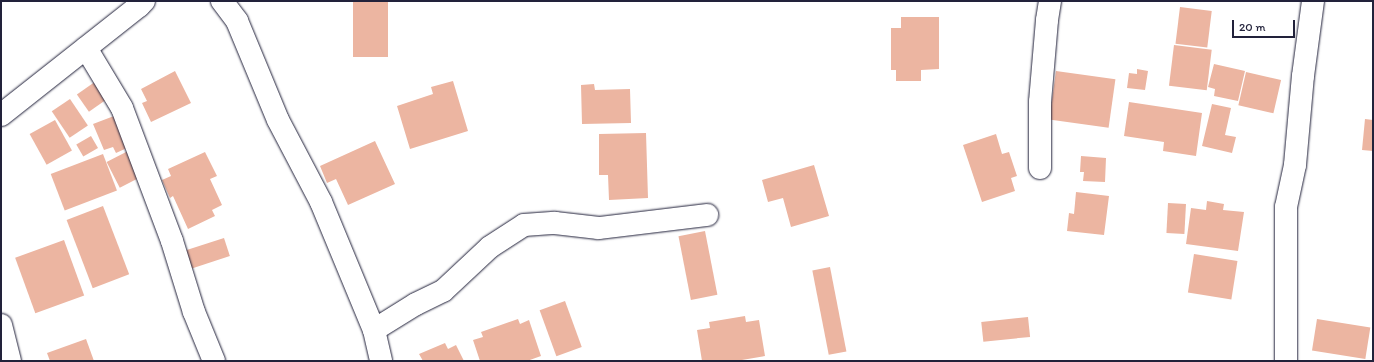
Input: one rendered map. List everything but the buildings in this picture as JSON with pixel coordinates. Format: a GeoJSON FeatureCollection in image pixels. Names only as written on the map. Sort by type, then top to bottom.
{"type":"FeatureCollection","features":[{"type":"Feature","properties":{"kind":"street"},"geometry":{"type":"LineString","coordinates":[[1,115],[140,6],[144,1]]}},
{"type":"Feature","properties":{"kind":"street"},"geometry":{"type":"LineString","coordinates":[[222,1],[237,21],[278,120],[321,202],[374,330],[381,361]]}},
{"type":"Feature","properties":{"kind":"street"},"geometry":{"type":"LineString","coordinates":[[1040,168],[1040,102],[1050,1]]}},
{"type":"Feature","properties":{"kind":"street"},"geometry":{"type":"LineString","coordinates":[[1286,361],[1286,207],[1295,165],[1303,76],[1313,1]]}},
{"type":"Feature","properties":{"kind":"street"},"geometry":{"type":"LineString","coordinates":[[86,48],[122,108],[172,241],[194,312],[214,361]]}},
{"type":"Feature","properties":{"kind":"street"},"geometry":{"type":"LineString","coordinates":[[374,330],[416,304],[442,291],[490,247],[524,225],[555,223],[599,228],[707,215]]}},
{"type":"Feature","properties":{"kind":"street"},"geometry":{"type":"LineString","coordinates":[[1,325],[10,361]]}}]}
